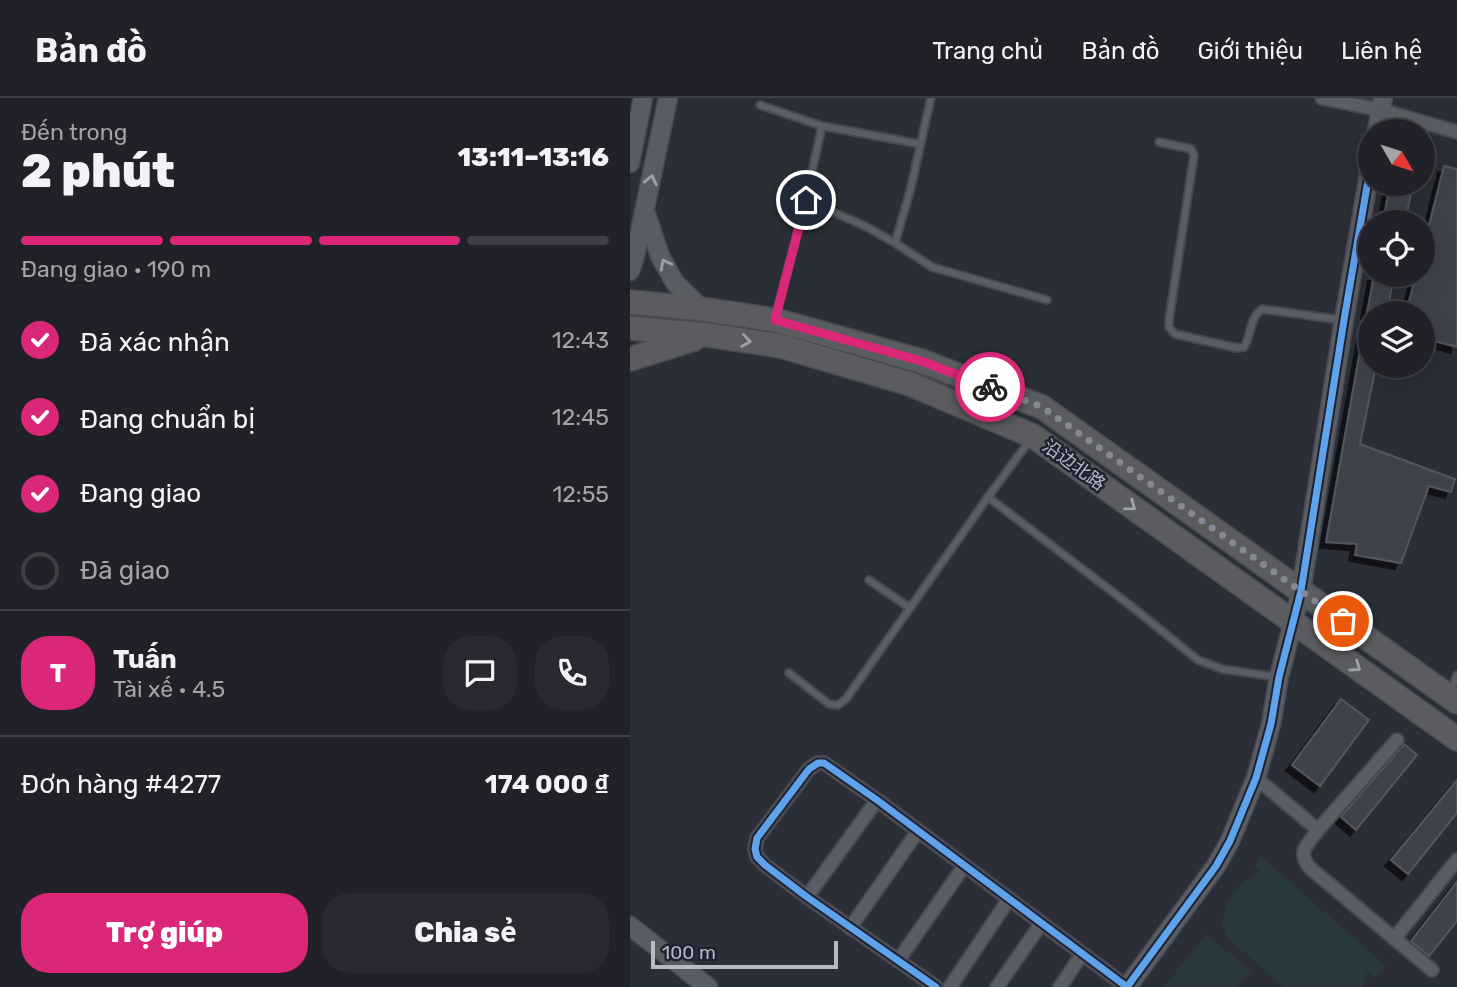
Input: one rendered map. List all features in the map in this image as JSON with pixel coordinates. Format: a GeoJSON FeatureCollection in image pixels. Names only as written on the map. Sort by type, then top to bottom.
{"type":"FeatureCollection","features":[{"type":"Feature","properties":{"kind":"highway","name":"沿边北路"},"geometry":{"type":"LineString","coordinates":[[630,302],[775,320],[921,361],[1042,407],[1301,591],[1447,703],[1457,739]]}},
{"type":"Feature","properties":{"kind":"highway","name":"沿边北路"},"geometry":{"type":"LineString","coordinates":[[630,328],[707,335],[781,346],[910,384],[1033,436],[1293,623],[1447,703]]}},
{"type":"Feature","properties":{"kind":"highway"},"geometry":{"type":"LineString","coordinates":[[630,359],[707,335]]}},
{"type":"Feature","properties":{"kind":"street"},"geometry":{"type":"LineString","coordinates":[[630,163],[643,98]]}},
{"type":"Feature","properties":{"kind":"street"},"geometry":{"type":"LineString","coordinates":[[630,271],[668,98]]}},
{"type":"Feature","properties":{"kind":"street"},"geometry":{"type":"LineString","coordinates":[[1322,98],[1382,104],[1457,132]]}},
{"type":"Feature","properties":{"kind":"street"},"geometry":{"type":"LineString","coordinates":[[936,987],[765,865],[757,857],[757,838],[809,769],[818,763],[824,764],[877,800],[1127,987],[1216,866],[1230,841],[1256,778],[1301,591],[1365,196]]}},
{"type":"Feature","properties":{"kind":"street"},"geometry":{"type":"LineString","coordinates":[[644,209],[660,256],[675,283],[702,309]]}},
{"type":"Feature","properties":{"kind":"street"},"geometry":{"type":"LineString","coordinates":[[1397,740],[1318,830],[1303,853],[1303,859],[1317,874],[1432,970]]}},
{"type":"Feature","properties":{"kind":"street"},"geometry":{"type":"LineString","coordinates":[[1256,778],[1318,830]]}},
{"type":"Feature","properties":{"kind":"street"},"geometry":{"type":"LineString","coordinates":[[807,897],[877,800]]}},
{"type":"Feature","properties":{"kind":"street"},"geometry":{"type":"LineString","coordinates":[[850,928],[918,831]]}},
{"type":"Feature","properties":{"kind":"street"},"geometry":{"type":"LineString","coordinates":[[1394,939],[1457,860]]}},
{"type":"Feature","properties":{"kind":"street"},"geometry":{"type":"LineString","coordinates":[[898,961],[964,866]]}},
{"type":"Feature","properties":{"kind":"street"},"geometry":{"type":"LineString","coordinates":[[950,987],[1009,900]]}},
{"type":"Feature","properties":{"kind":"street"},"geometry":{"type":"LineString","coordinates":[[997,987],[1041,923]]}},
{"type":"Feature","properties":{"kind":"street"},"geometry":{"type":"LineString","coordinates":[[630,926],[708,987]]}},
{"type":"Feature","properties":{"kind":"street"},"geometry":{"type":"LineString","coordinates":[[1060,987],[1083,954]]}},
{"type":"Feature","properties":{"kind":"lane"},"geometry":{"type":"LineString","coordinates":[[895,243],[932,98]]}},
{"type":"Feature","properties":{"kind":"lane"},"geometry":{"type":"LineString","coordinates":[[760,105],[822,126],[920,144]]}},
{"type":"Feature","properties":{"kind":"lane"},"geometry":{"type":"LineString","coordinates":[[775,320],[822,126]]}},
{"type":"Feature","properties":{"kind":"lane"},"geometry":{"type":"LineString","coordinates":[[1159,142],[1191,149],[1194,155],[1168,320],[1169,327],[1175,334],[1237,348],[1244,347],[1248,341],[1256,312],[1262,309],[1343,320]]}},
{"type":"Feature","properties":{"kind":"lane"},"geometry":{"type":"LineString","coordinates":[[806,200],[867,227],[932,267],[1047,300]]}},
{"type":"Feature","properties":{"kind":"lane"},"geometry":{"type":"LineString","coordinates":[[789,673],[829,704],[838,705],[846,699],[1033,436]]}},
{"type":"Feature","properties":{"kind":"lane"},"geometry":{"type":"LineString","coordinates":[[988,497],[1198,660],[1222,668],[1279,677]]}},
{"type":"Feature","properties":{"kind":"lane"},"geometry":{"type":"LineString","coordinates":[[869,580],[910,608]]}},
{"type":"Feature","properties":{"kind":"shaded area"},"geometry":{"type":"Polygon","coordinates":[[[1261,857],[1386,966],[1375,978],[1367,971],[1363,987],[1283,987],[1226,936],[1222,920],[1227,903],[1238,886],[1260,871],[1254,866],[1261,857]]]}},
{"type":"Feature","properties":{"kind":"shaded area"},"geometry":{"type":"Polygon","coordinates":[[[1206,934],[1251,970],[1238,987],[1164,987],[1206,934]]]}},
{"type":"Feature","properties":{"kind":"building"},"geometry":{"type":"Polygon","coordinates":[[[1444,166],[1457,169],[1457,347],[1435,341],[1435,301],[1409,301],[1413,287],[1435,287],[1435,210],[1433,210],[1444,166]]]}},
{"type":"Feature","properties":{"kind":"building"},"geometry":{"type":"Polygon","coordinates":[[[1388,196],[1410,196],[1408,210],[1385,210],[1388,196]]]}},
{"type":"Feature","properties":{"kind":"building"},"geometry":{"type":"Polygon","coordinates":[[[1372,287],[1392,287],[1389,301],[1369,301],[1372,287]]]}},
{"type":"Feature","properties":{"kind":"building"},"geometry":{"type":"Polygon","coordinates":[[[1358,362],[1358,378],[1374,378],[1360,444],[1455,479],[1451,492],[1429,486],[1401,563],[1355,555],[1357,544],[1326,542],[1358,362]]]}},
{"type":"Feature","properties":{"kind":"building"},"geometry":{"type":"Polygon","coordinates":[[[1341,699],[1369,720],[1320,786],[1292,765],[1341,699]]]}},
{"type":"Feature","properties":{"kind":"building"},"geometry":{"type":"Polygon","coordinates":[[[1404,744],[1417,755],[1356,830],[1341,817],[1404,744]]]}},
{"type":"Feature","properties":{"kind":"building"},"geometry":{"type":"Polygon","coordinates":[[[1457,780],[1457,813],[1408,874],[1391,860],[1457,780]]]}},
{"type":"Feature","properties":{"kind":"building"},"geometry":{"type":"Polygon","coordinates":[[[1457,882],[1457,921],[1429,956],[1411,941],[1457,882]]]}},
{"type":"Feature","properties":{"kind":"cycle path"},"geometry":{"type":"LineString","coordinates":[[936,987],[765,865],[757,857],[757,838],[809,769],[818,763],[824,763],[1127,987],[1216,866],[1230,841],[1256,778],[1301,591],[1365,196]]}},
{"type":"Feature","properties":{"kind":"way so far"},"geometry":{"type":"LineString","coordinates":[[990,387],[1042,407],[1343,621]]}},
{"type":"Feature","properties":{"kind":"route"},"geometry":{"type":"LineString","coordinates":[[806,200],[775,320],[921,361],[990,387]]}}]}
